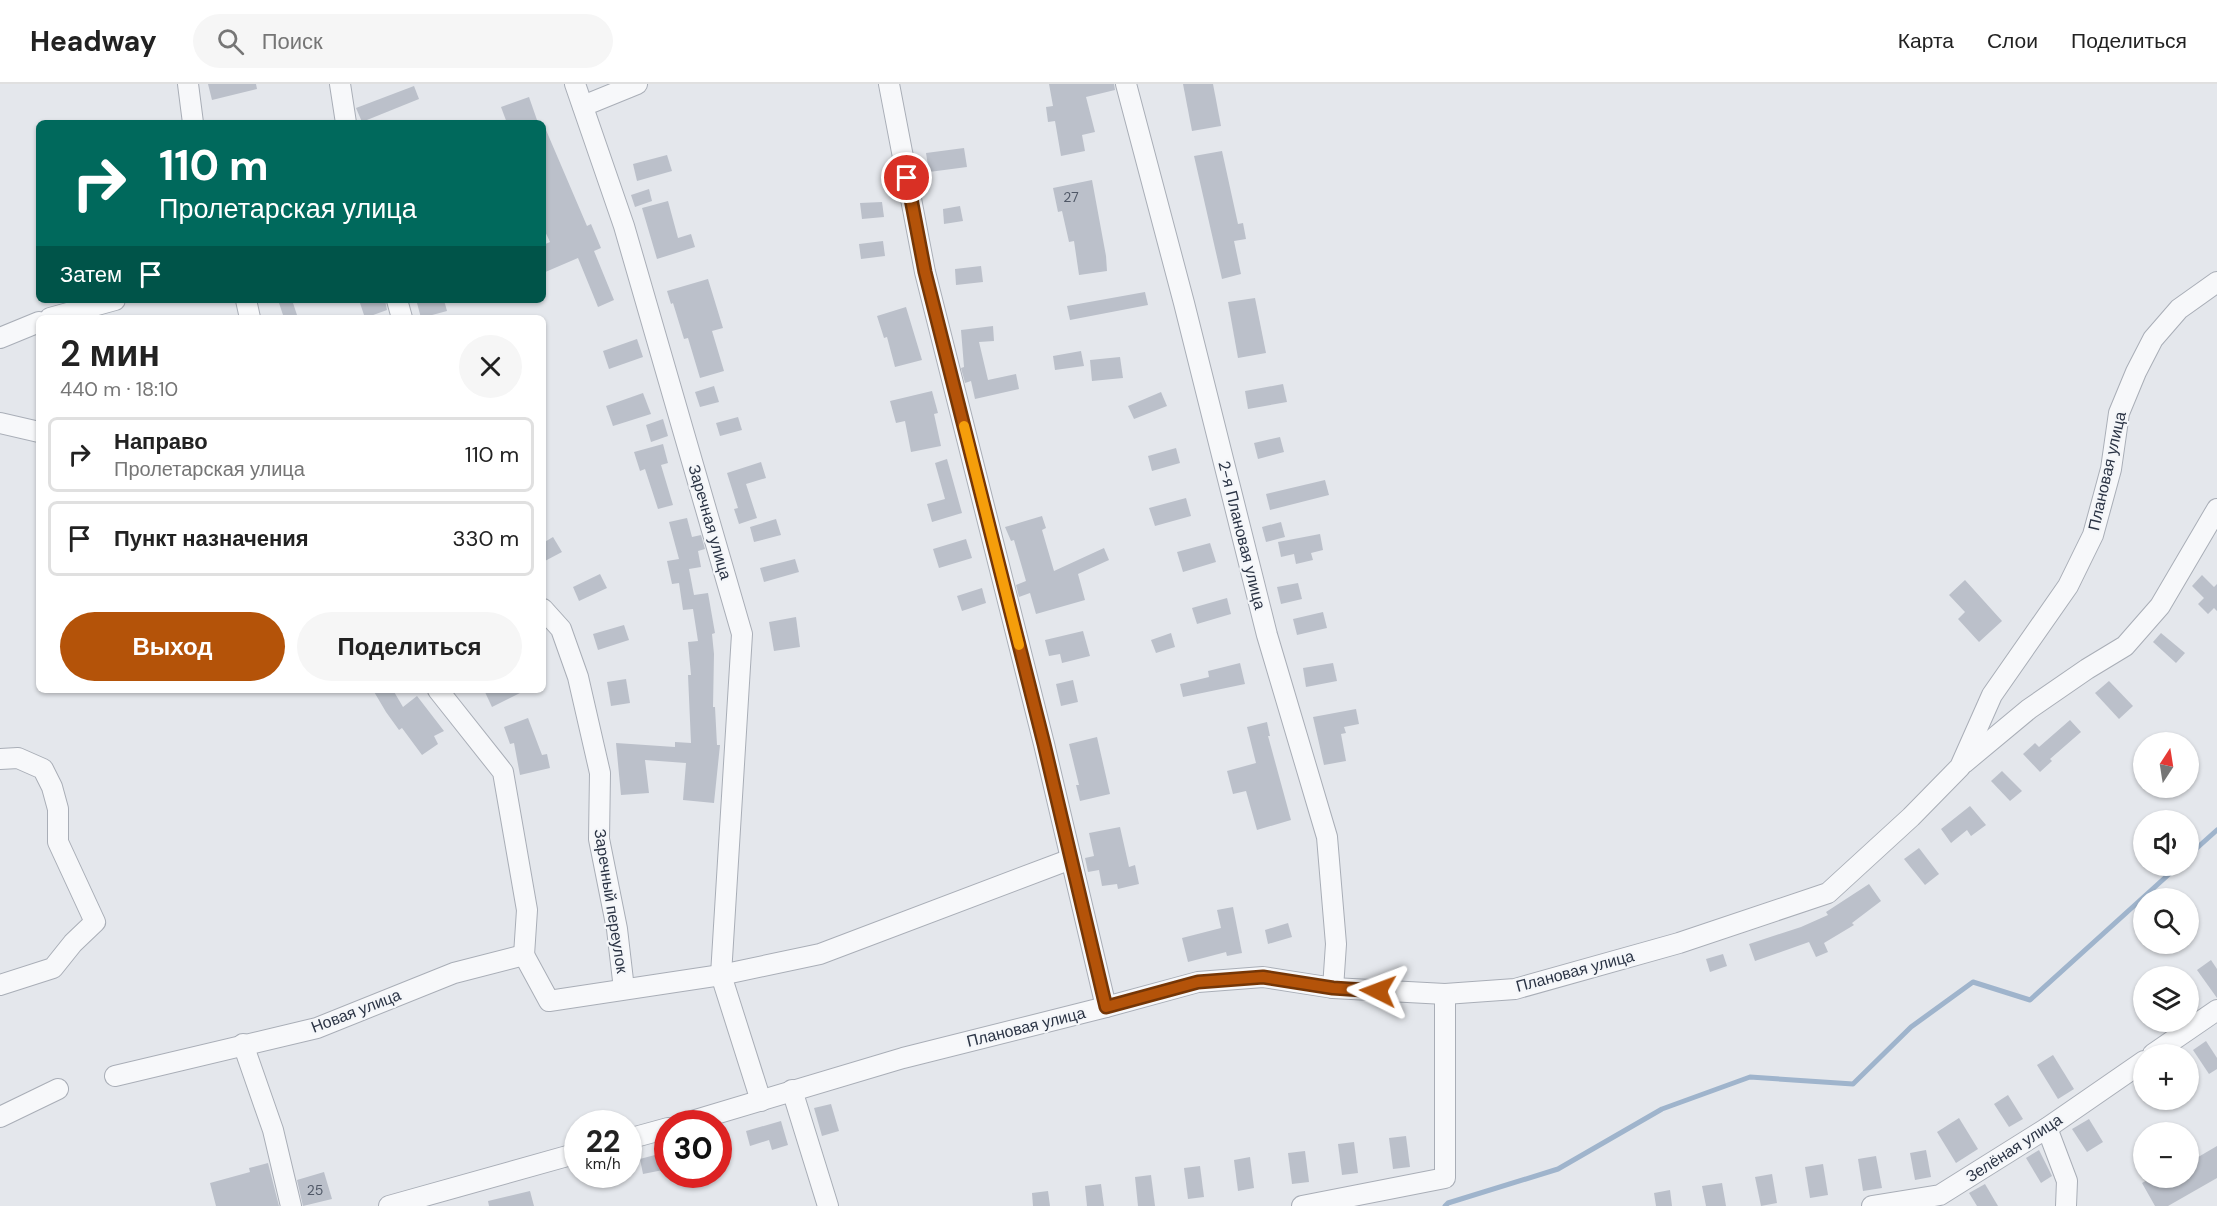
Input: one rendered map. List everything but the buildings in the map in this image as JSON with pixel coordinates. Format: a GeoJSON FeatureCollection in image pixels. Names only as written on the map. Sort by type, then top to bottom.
{"type":"FeatureCollection","features":[{"type":"Feature","properties":{"kind":"street"},"geometry":{"type":"LineString","coordinates":[[188,84],[193,120]]}},
{"type":"Feature","properties":{"kind":"street"},"geometry":{"type":"LineString","coordinates":[[340,84],[346,120]]}},
{"type":"Feature","properties":{"kind":"street","name":"Заречная улица"},"geometry":{"type":"LineString","coordinates":[[575,84],[624,226],[742,634],[721,975],[761,1101]]}},
{"type":"Feature","properties":{"kind":"street"},"geometry":{"type":"LineString","coordinates":[[583,106],[637,84]]}},
{"type":"Feature","properties":{"kind":"street"},"geometry":{"type":"LineString","coordinates":[[889,84],[925,272],[1106,1007]]}},
{"type":"Feature","properties":{"kind":"street","name":"2-я Плановая улица"},"geometry":{"type":"LineString","coordinates":[[1126,84],[1184,303],[1267,635],[1327,837],[1336,944],[1333,988]]}},
{"type":"Feature","properties":{"kind":"street","name":"Плановая улица"},"geometry":{"type":"LineString","coordinates":[[1960,767],[1992,695],[2068,586],[2093,535],[2111,469],[2119,413],[2153,339],[2179,309],[2217,282]]}},
{"type":"Feature","properties":{"kind":"street"},"geometry":{"type":"LineString","coordinates":[[61,315],[104,303]]}},
{"type":"Feature","properties":{"kind":"street"},"geometry":{"type":"LineString","coordinates":[[0,338],[36,323]]}},
{"type":"Feature","properties":{"kind":"street"},"geometry":{"type":"LineString","coordinates":[[0,423],[36,431]]}},
{"type":"Feature","properties":{"kind":"street","name":"Плановая улица"},"geometry":{"type":"LineString","coordinates":[[730,1110],[903,1058],[1198,982],[1263,977],[1333,988],[1445,994],[1515,989],[1679,942],[1828,893],[1911,817],[1960,767],[2029,709],[2126,646],[2160,606],[2217,509]]}},
{"type":"Feature","properties":{"kind":"street","name":"Заречный переулок"},"geometry":{"type":"LineString","coordinates":[[546,612],[561,629],[575,668],[600,773],[599,839],[617,929],[624,989]]}},
{"type":"Feature","properties":{"kind":"street"},"geometry":{"type":"LineString","coordinates":[[440,693],[503,772],[527,910],[525,955],[549,1000],[721,975],[820,954],[1071,859]]}},
{"type":"Feature","properties":{"kind":"street"},"geometry":{"type":"LineString","coordinates":[[0,759],[18,758],[43,769],[58,809],[58,842],[95,922],[73,943],[53,968],[0,985]]}},
{"type":"Feature","properties":{"kind":"street","name":"Новая улица"},"geometry":{"type":"LineString","coordinates":[[115,1076],[317,1028],[454,973],[525,955]]}},
{"type":"Feature","properties":{"kind":"street"},"geometry":{"type":"LineString","coordinates":[[1302,1206],[1445,1178],[1445,994]]}},
{"type":"Feature","properties":{"kind":"street"},"geometry":{"type":"LineString","coordinates":[[2168,1044],[2217,1010]]}},
{"type":"Feature","properties":{"kind":"street"},"geometry":{"type":"LineString","coordinates":[[243,1044],[273,1130],[291,1206]]}},
{"type":"Feature","properties":{"kind":"street","name":"Зелёная улица"},"geometry":{"type":"LineString","coordinates":[[1872,1206],[1940,1195],[2047,1128],[2133,1069]]}},
{"type":"Feature","properties":{"kind":"street"},"geometry":{"type":"LineString","coordinates":[[0,1117],[58,1089]]}},
{"type":"Feature","properties":{"kind":"street"},"geometry":{"type":"LineString","coordinates":[[792,1090],[828,1206]]}},
{"type":"Feature","properties":{"kind":"street"},"geometry":{"type":"LineString","coordinates":[[2047,1128],[2067,1181],[2066,1206]]}},
{"type":"Feature","properties":{"kind":"street"},"geometry":{"type":"LineString","coordinates":[[389,1206],[564,1157]]}},
{"type":"Feature","properties":{"kind":"waterway"},"geometry":{"type":"LineString","coordinates":[[2199,846],[2217,830]]}},
{"type":"Feature","properties":{"kind":"waterway"},"geometry":{"type":"LineString","coordinates":[[1445,1206],[1448,1203],[1558,1169],[1662,1109],[1750,1077],[1853,1084],[1911,1027],[1973,982],[2030,1000],[2167,876]]}},
{"type":"Feature","properties":{"kind":"slow traffic"},"geometry":{"type":"LineString","coordinates":[[964,426],[1019,645]]}},
{"type":"Feature","properties":{"kind":"route"},"geometry":{"type":"LineString","coordinates":[[907,178],[925,272],[1044,744],[1106,1007],[1198,982],[1263,977],[1333,988],[1378,991]]}}]}
